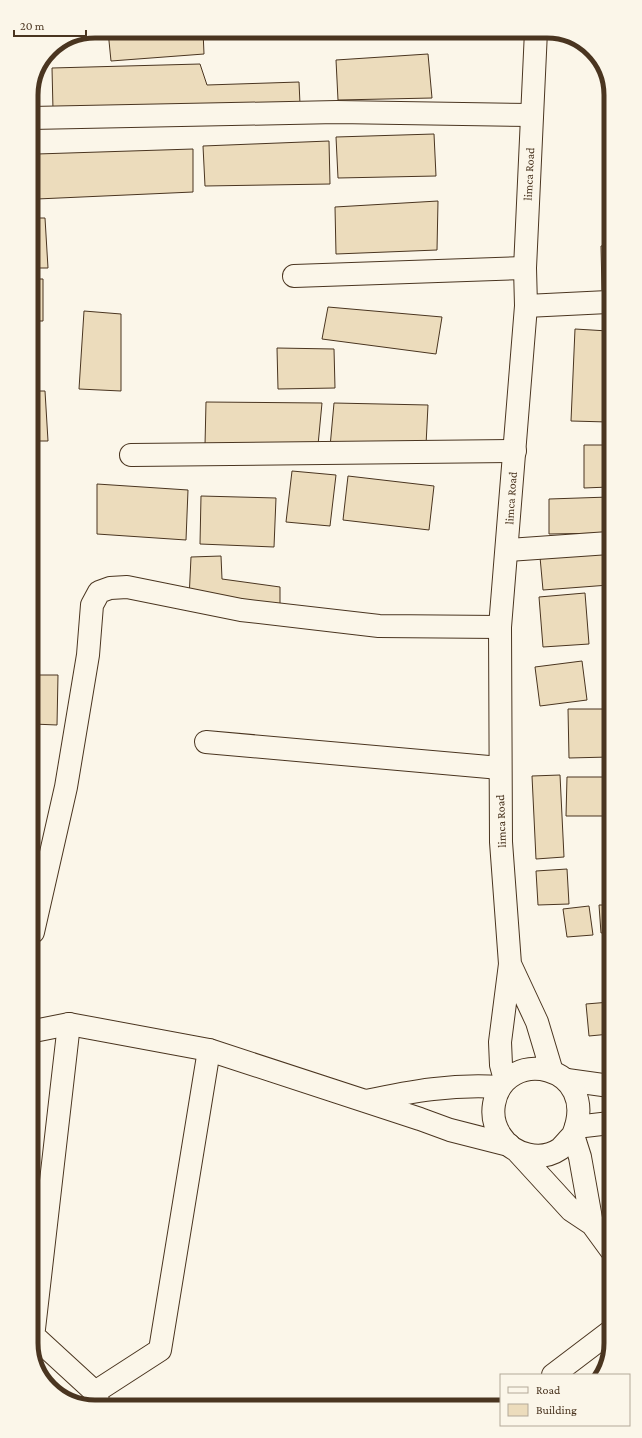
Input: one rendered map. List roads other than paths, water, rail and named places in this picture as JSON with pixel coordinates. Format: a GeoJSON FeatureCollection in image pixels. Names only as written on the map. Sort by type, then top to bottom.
{"type":"FeatureCollection","features":[{"type":"Feature","properties":{"kind":"street","name":"limca Road"},"geometry":{"type":"LineString","coordinates":[[502,1084],[500,1042],[510,964],[501,842],[500,627],[508,550],[514,451],[526,306],[525,268],[536,38]]}},
{"type":"Feature","properties":{"kind":"street"},"geometry":{"type":"LineString","coordinates":[[38,118],[337,112],[532,115]]}},
{"type":"Feature","properties":{"kind":"street"},"geometry":{"type":"LineString","coordinates":[[294,276],[525,268]]}},
{"type":"Feature","properties":{"kind":"street"},"geometry":{"type":"LineString","coordinates":[[526,306],[604,302]]}},
{"type":"Feature","properties":{"kind":"street"},"geometry":{"type":"LineString","coordinates":[[131,456],[514,451]]}},
{"type":"Feature","properties":{"kind":"street"},"geometry":{"type":"LineString","coordinates":[[508,550],[604,543]]}},
{"type":"Feature","properties":{"kind":"street"},"geometry":{"type":"LineString","coordinates":[[38,910],[66,787],[88,655],[92,604],[99,592],[110,588],[127,587],[241,610],[379,626],[500,627]]}},
{"type":"Feature","properties":{"kind":"street"},"geometry":{"type":"LineString","coordinates":[[206,742],[500,768]]}},
{"type":"Feature","properties":{"kind":"street","name":"limca Road"},"geometry":{"type":"LineString","coordinates":[[510,964],[537,1022],[559,1076]]}},
{"type":"Feature","properties":{"kind":"street"},"geometry":{"type":"LineString","coordinates":[[38,1030],[69,1024],[209,1050],[450,1130],[531,1155],[546,1155],[560,1149],[574,1131],[604,1124]]}},
{"type":"Feature","properties":{"kind":"street"},"geometry":{"type":"LineString","coordinates":[[38,1295],[69,1024]]}},
{"type":"Feature","properties":{"kind":"street"},"geometry":{"type":"LineString","coordinates":[[38,1340],[97,1399],[160,1350],[209,1050]]}},
{"type":"Feature","properties":{"kind":"street"},"geometry":{"type":"LineString","coordinates":[[364,1101],[420,1089],[502,1084],[522,1071],[537,1069],[559,1076],[604,1085]]}},
{"type":"Feature","properties":{"kind":"street"},"geometry":{"type":"LineString","coordinates":[[559,1076],[574,1092],[579,1106],[574,1131],[592,1224]]}},
{"type":"Feature","properties":{"kind":"street"},"geometry":{"type":"LineString","coordinates":[[502,1084],[495,1098],[493,1113],[496,1128],[512,1148],[571,1210],[592,1224],[604,1240]]}},
{"type":"Feature","properties":{"kind":"street"},"geometry":{"type":"LineString","coordinates":[[554,1374],[604,1335]]}}]}
